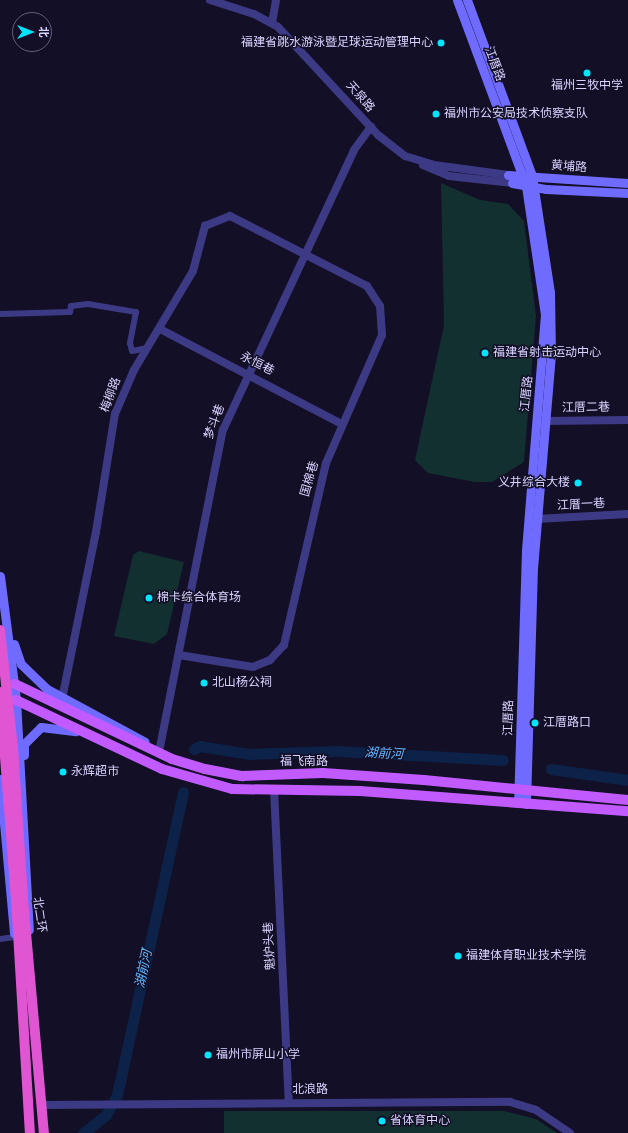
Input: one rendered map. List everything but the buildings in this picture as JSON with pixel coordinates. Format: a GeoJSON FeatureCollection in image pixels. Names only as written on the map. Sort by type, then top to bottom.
{"type":"FeatureCollection","features":[{"type":"Feature","properties":{"kind":"highway","name":"北二环"},"geometry":{"type":"LineString","coordinates":[[4,628],[13,747],[20,899],[17,951],[30,1133]]}},
{"type":"Feature","properties":{"kind":"highway","name":"北二环"},"geometry":{"type":"LineString","coordinates":[[0,691],[20,899],[29,938],[44,1133]]}},
{"type":"Feature","properties":{"kind":"main road","name":"江厝路"},"geometry":{"type":"LineString","coordinates":[[457,0],[528,176]]}},
{"type":"Feature","properties":{"kind":"main road","name":"江厝路"},"geometry":{"type":"LineString","coordinates":[[467,0],[528,176],[551,307],[536,519],[522,804]]}},
{"type":"Feature","properties":{"kind":"main road","name":"黄埔路"},"geometry":{"type":"LineString","coordinates":[[510,179],[528,176],[628,183]]}},
{"type":"Feature","properties":{"kind":"main road","name":"黄埔路"},"geometry":{"type":"LineString","coordinates":[[510,179],[531,187],[628,194]]}},
{"type":"Feature","properties":{"kind":"main road","name":"江厝路"},"geometry":{"type":"LineString","coordinates":[[523,790],[527,543],[546,324],[531,187]]}},
{"type":"Feature","properties":{"kind":"main road"},"geometry":{"type":"LineString","coordinates":[[0,576],[4,628],[16,700],[30,898],[29,938]]}},
{"type":"Feature","properties":{"kind":"main road"},"geometry":{"type":"LineString","coordinates":[[4,628],[21,664],[62,699],[106,719],[159,752]]}},
{"type":"Feature","properties":{"kind":"main road","name":"福飞南路"},"geometry":{"type":"LineString","coordinates":[[0,678],[159,752],[205,769],[242,776],[323,774],[628,800]]}},
{"type":"Feature","properties":{"kind":"main road"},"geometry":{"type":"LineString","coordinates":[[0,691],[83,733],[177,774],[232,789],[274,789],[628,811]]}},
{"type":"Feature","properties":{"kind":"main road"},"geometry":{"type":"LineString","coordinates":[[23,804],[24,744],[42,727],[83,733]]}},
{"type":"Feature","properties":{"kind":"main road"},"geometry":{"type":"LineString","coordinates":[[0,769],[20,768]]}},
{"type":"Feature","properties":{"kind":"main road"},"geometry":{"type":"LineString","coordinates":[[0,779],[17,951]]}},
{"type":"Feature","properties":{"kind":"street","name":"天泉路"},"geometry":{"type":"LineString","coordinates":[[210,0],[272,23],[302,49],[371,127],[399,152],[417,162],[510,179]]}},
{"type":"Feature","properties":{"kind":"street"},"geometry":{"type":"LineString","coordinates":[[272,23],[276,0]]}},
{"type":"Feature","properties":{"kind":"street","name":"梦斗巷"},"geometry":{"type":"LineString","coordinates":[[159,752],[179,655],[215,456],[226,420],[354,150],[371,127]]}},
{"type":"Feature","properties":{"kind":"street","name":"梅柳路"},"geometry":{"type":"LineString","coordinates":[[62,699],[96,532],[115,414],[148,348],[193,271],[202,235],[212,221],[235,218],[306,254]]}},
{"type":"Feature","properties":{"kind":"street","name":"国棉巷"},"geometry":{"type":"LineString","coordinates":[[179,655],[253,667],[270,660],[284,645],[315,501],[342,424],[378,349],[383,319],[375,294],[367,286],[306,254]]}},
{"type":"Feature","properties":{"kind":"street"},"geometry":{"type":"LineString","coordinates":[[0,314],[70,312],[71,306],[88,304],[136,312],[130,343],[132,352],[148,348]]}},
{"type":"Feature","properties":{"kind":"street","name":"永恒巷"},"geometry":{"type":"LineString","coordinates":[[160,329],[248,373],[342,424]]}},
{"type":"Feature","properties":{"kind":"street","name":"江厝二巷"},"geometry":{"type":"LineString","coordinates":[[544,421],[628,420]]}},
{"type":"Feature","properties":{"kind":"street","name":"江厝一巷"},"geometry":{"type":"LineString","coordinates":[[536,519],[628,514]]}},
{"type":"Feature","properties":{"kind":"street","name":"魁炉头巷"},"geometry":{"type":"LineString","coordinates":[[274,789],[289,1102]]}},
{"type":"Feature","properties":{"kind":"street"},"geometry":{"type":"LineString","coordinates":[[0,939],[15,937]]}},
{"type":"Feature","properties":{"kind":"street","name":"北浪路"},"geometry":{"type":"LineString","coordinates":[[42,1105],[289,1102],[515,1102],[536,1110],[570,1133]]}},
{"type":"Feature","properties":{"kind":"green space","name":"福建省射击运动中心"},"geometry":{"type":"Polygon","coordinates":[[[441,183],[480,200],[508,204],[524,221],[536,316],[524,462],[492,482],[475,482],[428,473],[415,460],[444,325],[441,183]]]}},
{"type":"Feature","properties":{"kind":"green space","name":"棉卡综合体育场"},"geometry":{"type":"Polygon","coordinates":[[[139,551],[184,562],[167,634],[154,644],[114,636],[133,555],[139,551]]]}},
{"type":"Feature","properties":{"kind":"green space","name":"省体育中心"},"geometry":{"type":"Polygon","coordinates":[[[224,1111],[504,1111],[536,1119],[557,1133],[224,1133],[224,1111]]]}},
{"type":"Feature","properties":{"kind":"waterway","name":"湖前河"},"geometry":{"type":"LineString","coordinates":[[194,749],[200,746],[249,754],[337,751],[503,760]]}},
{"type":"Feature","properties":{"kind":"waterway","name":"湖前河"},"geometry":{"type":"LineString","coordinates":[[551,769],[628,780]]}},
{"type":"Feature","properties":{"kind":"waterway","name":"湖前河"},"geometry":{"type":"LineString","coordinates":[[83,1133],[106,1115],[117,1095],[183,792]]}},
{"type":"Feature","properties":{"kind":"place","name":"福建省跳水游泳暨足球运动管理中心"},"geometry":{"type":"Point","coordinates":[441,43]}},
{"type":"Feature","properties":{"kind":"place","name":"福州三牧中学"},"geometry":{"type":"Point","coordinates":[587,73]}},
{"type":"Feature","properties":{"kind":"place","name":"福州市公安局技术侦察支队"},"geometry":{"type":"Point","coordinates":[436,114]}},
{"type":"Feature","properties":{"kind":"place","name":"福建省射击运动中心"},"geometry":{"type":"Point","coordinates":[485,353]}},
{"type":"Feature","properties":{"kind":"place","name":"义井综合大楼"},"geometry":{"type":"Point","coordinates":[578,483]}},
{"type":"Feature","properties":{"kind":"place","name":"棉卡综合体育场"},"geometry":{"type":"Point","coordinates":[149,598]}},
{"type":"Feature","properties":{"kind":"place","name":"北山杨公祠"},"geometry":{"type":"Point","coordinates":[204,683]}},
{"type":"Feature","properties":{"kind":"place","name":"江厝路口"},"geometry":{"type":"Point","coordinates":[535,723]}},
{"type":"Feature","properties":{"kind":"place","name":"永辉超市"},"geometry":{"type":"Point","coordinates":[63,772]}},
{"type":"Feature","properties":{"kind":"place","name":"福建体育职业技术学院"},"geometry":{"type":"Point","coordinates":[458,956]}},
{"type":"Feature","properties":{"kind":"place","name":"福州市屏山小学"},"geometry":{"type":"Point","coordinates":[208,1055]}},
{"type":"Feature","properties":{"kind":"place","name":"省体育中心"},"geometry":{"type":"Point","coordinates":[382,1121]}}]}
